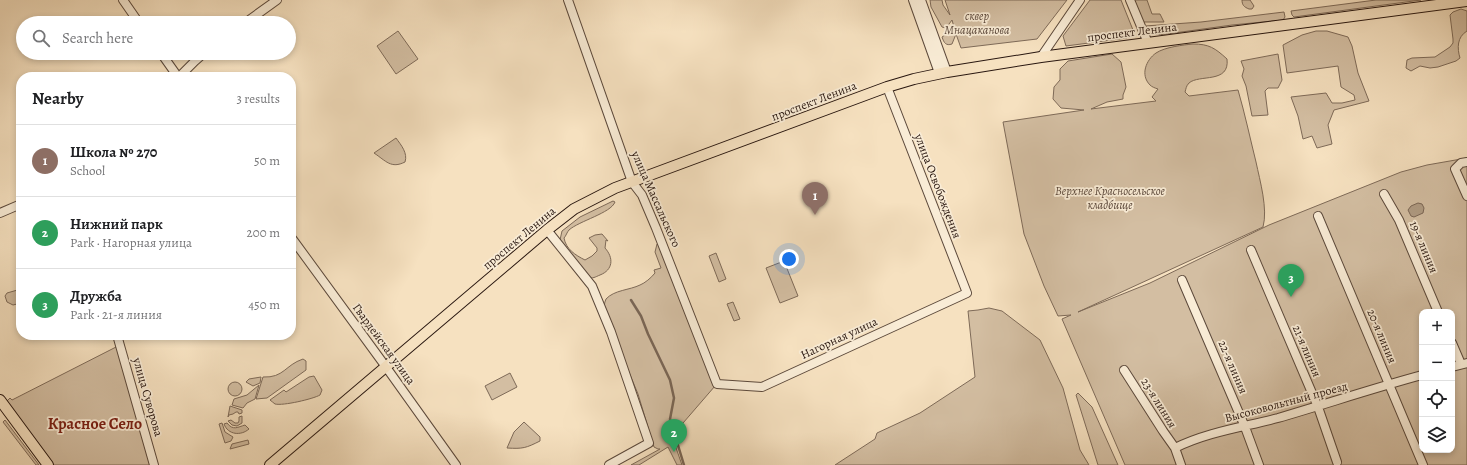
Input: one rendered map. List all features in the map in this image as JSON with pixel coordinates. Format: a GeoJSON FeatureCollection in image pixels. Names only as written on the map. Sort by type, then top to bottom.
{"type":"FeatureCollection","features":[{"type":"Feature","properties":{"kind":"main road","name":"проспект Ленина"},"geometry":{"type":"LineString","coordinates":[[270,465],[547,230],[574,209],[586,202],[632,182],[887,87],[914,79],[1041,57],[1428,3],[1467,0]]}},
{"type":"Feature","properties":{"kind":"main road"},"geometry":{"type":"LineString","coordinates":[[0,400],[48,465]]}},
{"type":"Feature","properties":{"kind":"street"},"geometry":{"type":"LineString","coordinates":[[123,0],[134,16]]}},
{"type":"Feature","properties":{"kind":"street"},"geometry":{"type":"LineString","coordinates":[[255,16],[277,0]]}},
{"type":"Feature","properties":{"kind":"street","name":"улица Массальского"},"geometry":{"type":"LineString","coordinates":[[568,0],[632,182],[642,195],[650,214],[717,384]]}},
{"type":"Feature","properties":{"kind":"street"},"geometry":{"type":"LineString","coordinates":[[913,0],[943,73]]}},
{"type":"Feature","properties":{"kind":"street"},"geometry":{"type":"LineString","coordinates":[[921,0],[943,73]]}},
{"type":"Feature","properties":{"kind":"street"},"geometry":{"type":"LineString","coordinates":[[1041,57],[1080,0]]}},
{"type":"Feature","properties":{"kind":"street"},"geometry":{"type":"LineString","coordinates":[[1130,0],[1148,43]]}},
{"type":"Feature","properties":{"kind":"street"},"geometry":{"type":"LineString","coordinates":[[166,60],[174,72]]}},
{"type":"Feature","properties":{"kind":"street"},"geometry":{"type":"LineString","coordinates":[[183,72],[195,60]]}},
{"type":"Feature","properties":{"kind":"street","name":"улица Освобождения"},"geometry":{"type":"LineString","coordinates":[[887,87],[967,293]]}},
{"type":"Feature","properties":{"kind":"street"},"geometry":{"type":"LineString","coordinates":[[1467,162],[1461,163],[1455,169],[1467,196]]}},
{"type":"Feature","properties":{"kind":"street","name":"19-я линия"},"geometry":{"type":"LineString","coordinates":[[1384,194],[1399,220],[1437,309]]}},
{"type":"Feature","properties":{"kind":"street"},"geometry":{"type":"LineString","coordinates":[[0,213],[16,206]]}},
{"type":"Feature","properties":{"kind":"street","name":"20-я линия"},"geometry":{"type":"LineString","coordinates":[[1318,216],[1422,465]]}},
{"type":"Feature","properties":{"kind":"street"},"geometry":{"type":"LineString","coordinates":[[547,230],[592,286],[611,332],[649,443],[609,465]]}},
{"type":"Feature","properties":{"kind":"street","name":"Гвардейская улица"},"geometry":{"type":"LineString","coordinates":[[296,244],[456,465]]}},
{"type":"Feature","properties":{"kind":"street","name":"21-я линия"},"geometry":{"type":"LineString","coordinates":[[1251,250],[1318,407],[1337,462]]}},
{"type":"Feature","properties":{"kind":"street","name":"22-я линия"},"geometry":{"type":"LineString","coordinates":[[1182,280],[1260,465]]}},
{"type":"Feature","properties":{"kind":"street","name":"Нагорная улица"},"geometry":{"type":"LineString","coordinates":[[717,384],[762,387],[967,293]]}},
{"type":"Feature","properties":{"kind":"street","name":"улица Суворова"},"geometry":{"type":"LineString","coordinates":[[118,340],[154,465]]}},
{"type":"Feature","properties":{"kind":"street"},"geometry":{"type":"LineString","coordinates":[[1453,345],[1464,364]]}},
{"type":"Feature","properties":{"kind":"street","name":"23-я линия"},"geometry":{"type":"LineString","coordinates":[[1124,370],[1175,448]]}},
{"type":"Feature","properties":{"kind":"street","name":"Высоковольтный проезд"},"geometry":{"type":"LineString","coordinates":[[1175,448],[1205,436],[1245,427],[1318,407],[1419,376]]}},
{"type":"Feature","properties":{"kind":"street"},"geometry":{"type":"LineString","coordinates":[[1175,448],[1181,465]]}},
{"type":"Feature","properties":{"kind":"green space","name":"сквер Мнацаканова"},"geometry":{"type":"Polygon","coordinates":[[[930,0],[942,0],[943,5],[950,15],[945,0],[1067,0],[1037,39],[961,48],[952,20],[946,28],[942,27],[931,7],[930,0]]]}},
{"type":"Feature","properties":{"kind":"green space"},"geometry":{"type":"Polygon","coordinates":[[[1090,0],[1121,0],[1133,30],[1127,38],[1066,46],[1063,36],[1090,0]]]}},
{"type":"Feature","properties":{"kind":"green space"},"geometry":{"type":"Polygon","coordinates":[[[1134,0],[1147,0],[1152,14],[1160,14],[1164,22],[1143,22],[1134,0]]]}},
{"type":"Feature","properties":{"kind":"green space"},"geometry":{"type":"Polygon","coordinates":[[[1242,0],[1250,0],[1254,6],[1252,9],[1245,7],[1242,0]]]}},
{"type":"Feature","properties":{"kind":"green space"},"geometry":{"type":"Polygon","coordinates":[[[1376,0],[1421,0],[1294,17],[1291,11],[1376,0]]]}},
{"type":"Feature","properties":{"kind":"green space"},"geometry":{"type":"Polygon","coordinates":[[[1461,9],[1467,11],[1467,31],[1461,36],[1459,43],[1458,50],[1460,58],[1456,61],[1438,67],[1430,68],[1420,66],[1411,71],[1406,68],[1407,60],[1412,58],[1435,57],[1450,47],[1453,43],[1453,39],[1450,15],[1461,9]]]}},
{"type":"Feature","properties":{"kind":"green space"},"geometry":{"type":"Polygon","coordinates":[[[1284,12],[1285,17],[1283,20],[1167,34],[1154,34],[1145,26],[1201,22],[1284,12]]]}},
{"type":"Feature","properties":{"kind":"green space"},"geometry":{"type":"Polygon","coordinates":[[[952,28],[956,34],[952,44],[950,45],[946,44],[942,37],[952,28]]]}},
{"type":"Feature","properties":{"kind":"green space"},"geometry":{"type":"Polygon","coordinates":[[[398,31],[418,59],[396,74],[377,46],[398,31]]]}},
{"type":"Feature","properties":{"kind":"green space"},"geometry":{"type":"Polygon","coordinates":[[[1316,31],[1327,31],[1348,37],[1352,46],[1358,73],[1369,101],[1334,110],[1328,125],[1332,144],[1317,148],[1312,136],[1303,139],[1298,116],[1291,97],[1326,93],[1332,103],[1342,103],[1355,100],[1354,95],[1341,87],[1338,66],[1287,73],[1283,45],[1302,35],[1316,31]]]}},
{"type":"Feature","properties":{"kind":"green space","name":"Верхнее Красносельское кладбище"},"geometry":{"type":"Polygon","coordinates":[[[1193,44],[1208,46],[1215,49],[1227,59],[1227,67],[1224,72],[1213,77],[1194,80],[1188,84],[1185,92],[1189,96],[1238,90],[1261,186],[1265,212],[1263,227],[1078,312],[1150,283],[1269,225],[1401,172],[1427,165],[1467,158],[1467,465],[1125,465],[1062,319],[1071,315],[1058,316],[1044,286],[1024,234],[1003,122],[1084,110],[1061,108],[1053,99],[1054,87],[1060,80],[1060,69],[1068,61],[1112,54],[1121,62],[1126,87],[1123,99],[1107,102],[1091,109],[1156,101],[1152,97],[1158,89],[1150,85],[1145,77],[1147,64],[1156,53],[1164,49],[1193,44]]]}},
{"type":"Feature","properties":{"kind":"green space"},"geometry":{"type":"Polygon","coordinates":[[[1278,54],[1282,80],[1278,88],[1268,88],[1265,91],[1268,115],[1252,116],[1246,86],[1242,76],[1244,69],[1241,61],[1278,54]]]}},
{"type":"Feature","properties":{"kind":"green space"},"geometry":{"type":"Polygon","coordinates":[[[396,138],[404,149],[406,159],[405,162],[396,165],[385,161],[374,153],[396,138]]]}},
{"type":"Feature","properties":{"kind":"green space"},"geometry":{"type":"Polygon","coordinates":[[[613,201],[615,202],[608,210],[569,230],[564,238],[565,242],[572,251],[585,260],[597,251],[597,248],[589,238],[602,234],[608,241],[606,240],[605,248],[610,256],[610,267],[604,273],[594,278],[590,278],[560,240],[562,231],[580,217],[613,201]]]}},
{"type":"Feature","properties":{"kind":"green space"},"geometry":{"type":"Polygon","coordinates":[[[657,244],[660,246],[715,386],[677,430],[674,442],[682,465],[677,465],[668,447],[639,465],[631,465],[660,449],[654,447],[638,394],[604,312],[604,306],[606,299],[609,296],[642,284],[655,273],[654,270],[661,268],[655,252],[657,244]]]}},
{"type":"Feature","properties":{"kind":"green space"},"geometry":{"type":"Polygon","coordinates":[[[716,253],[726,279],[719,282],[709,256],[716,253]]]}},
{"type":"Feature","properties":{"kind":"green space"},"geometry":{"type":"Polygon","coordinates":[[[784,261],[798,296],[780,303],[766,268],[784,261]]]}},
{"type":"Feature","properties":{"kind":"green space"},"geometry":{"type":"Polygon","coordinates":[[[16,290],[16,304],[13,305],[7,302],[5,296],[7,293],[16,290]]]}},
{"type":"Feature","properties":{"kind":"green space"},"geometry":{"type":"Polygon","coordinates":[[[733,302],[740,319],[734,321],[727,304],[733,302]]]}},
{"type":"Feature","properties":{"kind":"green space"},"geometry":{"type":"Polygon","coordinates":[[[989,308],[1002,311],[1040,340],[1063,388],[1080,450],[1089,465],[835,465],[875,439],[877,433],[920,413],[975,377],[968,311],[989,308]]]}},
{"type":"Feature","properties":{"kind":"green space"},"geometry":{"type":"Polygon","coordinates":[[[118,346],[151,465],[53,465],[9,407],[7,401],[10,398],[12,400],[118,346]]]}},
{"type":"Feature","properties":{"kind":"green space"},"geometry":{"type":"Polygon","coordinates":[[[303,359],[306,361],[306,370],[267,398],[256,399],[263,377],[276,375],[292,364],[303,359]]]}},
{"type":"Feature","properties":{"kind":"green space"},"geometry":{"type":"Polygon","coordinates":[[[510,373],[517,387],[492,400],[485,386],[510,373]]]}},
{"type":"Feature","properties":{"kind":"green space"},"geometry":{"type":"Polygon","coordinates":[[[314,376],[322,390],[320,395],[305,400],[284,404],[275,404],[270,400],[284,390],[286,392],[309,377],[314,376]]]}},
{"type":"Feature","properties":{"kind":"green space"},"geometry":{"type":"Polygon","coordinates":[[[261,377],[260,383],[253,386],[246,382],[249,379],[261,377]]]}},
{"type":"Feature","properties":{"kind":"green space"},"geometry":{"type":"Polygon","coordinates":[[[235,382],[240,384],[242,389],[240,394],[235,396],[230,394],[228,389],[230,384],[235,382]]]}},
{"type":"Feature","properties":{"kind":"green space"},"geometry":{"type":"Polygon","coordinates":[[[259,385],[255,399],[247,403],[243,408],[232,405],[234,399],[247,395],[259,385]]]}},
{"type":"Feature","properties":{"kind":"green space"},"geometry":{"type":"Polygon","coordinates":[[[1078,393],[1092,407],[1118,465],[1098,465],[1076,395],[1078,393]]]}},
{"type":"Feature","properties":{"kind":"green space"},"geometry":{"type":"Polygon","coordinates":[[[230,406],[242,410],[242,413],[239,414],[236,412],[228,417],[230,406]]]}},
{"type":"Feature","properties":{"kind":"green space"},"geometry":{"type":"Polygon","coordinates":[[[242,416],[242,423],[237,426],[232,425],[228,421],[231,420],[238,423],[239,417],[242,416]]]}},
{"type":"Feature","properties":{"kind":"green space"},"geometry":{"type":"Polygon","coordinates":[[[5,420],[39,465],[36,465],[3,422],[5,420]]]}},
{"type":"Feature","properties":{"kind":"green space"},"geometry":{"type":"Polygon","coordinates":[[[524,422],[540,437],[540,441],[524,448],[507,448],[514,432],[524,422]]]}},
{"type":"Feature","properties":{"kind":"green space"},"geometry":{"type":"Polygon","coordinates":[[[222,423],[225,432],[233,437],[231,441],[225,443],[219,424],[222,423]]]}},
{"type":"Feature","properties":{"kind":"green space"},"geometry":{"type":"Polygon","coordinates":[[[227,423],[233,428],[245,425],[249,429],[242,433],[235,433],[226,428],[224,424],[227,423]]]}},
{"type":"Feature","properties":{"kind":"green space"},"geometry":{"type":"Polygon","coordinates":[[[248,440],[249,444],[230,449],[232,444],[248,440]]]}},
{"type":"Feature","properties":{"kind":"shaded area"},"geometry":{"type":"Polygon","coordinates":[[[1418,203],[1422,204],[1424,208],[1423,213],[1414,217],[1411,216],[1408,210],[1411,206],[1418,203]]]}},
{"type":"Feature","properties":{"kind":"waterway"},"geometry":{"type":"LineString","coordinates":[[631,300],[641,316],[670,380],[674,398],[670,419],[684,465]]}},
{"type":"Feature","properties":{"kind":"place","name":"Школа № 270"},"geometry":{"type":"Point","coordinates":[815,215]}},
{"type":"Feature","properties":{"kind":"place","name":"Дружба"},"geometry":{"type":"Point","coordinates":[1291,297]}},
{"type":"Feature","properties":{"kind":"place","name":"Нижний парк"},"geometry":{"type":"Point","coordinates":[674,452]}},
{"type":"Feature","properties":{"kind":"district","name":"Красное Село"},"geometry":{"type":"Point","coordinates":[95,423]}}]}
